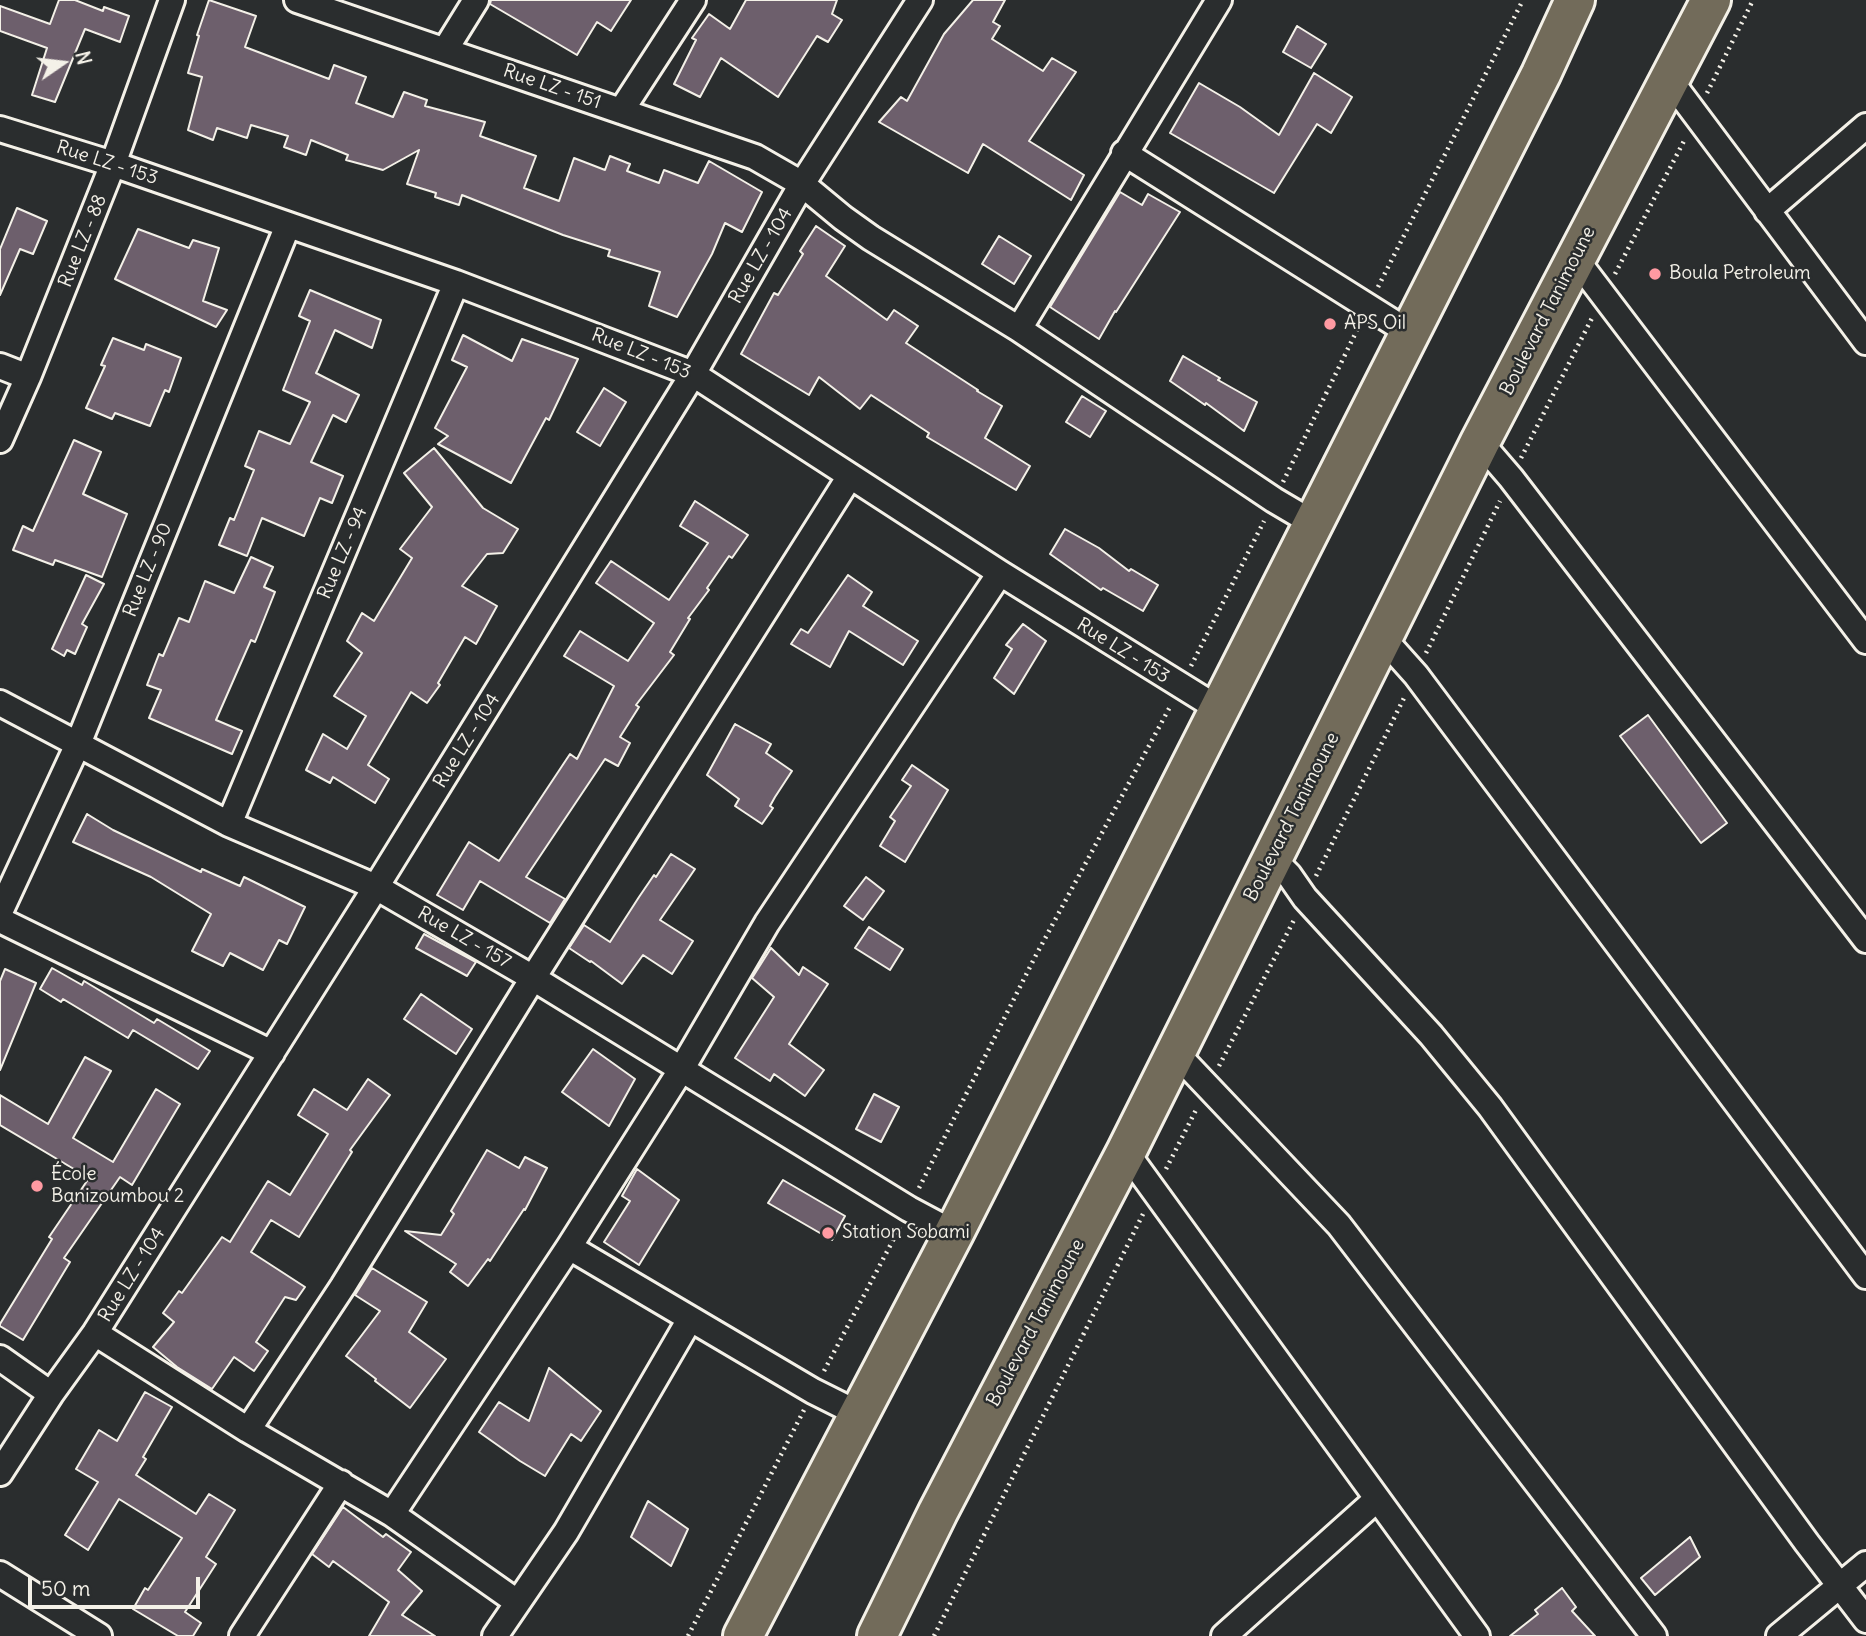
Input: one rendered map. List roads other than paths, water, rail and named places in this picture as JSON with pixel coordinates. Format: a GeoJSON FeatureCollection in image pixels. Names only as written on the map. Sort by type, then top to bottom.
{"type":"FeatureCollection","features":[{"type":"Feature","properties":{"kind":"main road"},"geometry":{"type":"LineString","coordinates":[[743,1636],[954,1233],[1535,86],[1576,0]]}},
{"type":"Feature","properties":{"kind":"main road","name":"Boulevard Tanimoune"},"geometry":{"type":"LineString","coordinates":[[877,1636],[938,1512],[1126,1152],[1480,442],[1711,0]]}},
{"type":"Feature","properties":{"kind":"street","name":"Rue LZ - 88"},"geometry":{"type":"LineString","coordinates":[[0,440],[29,377],[113,164],[172,0]]}},
{"type":"Feature","properties":{"kind":"street","name":"Rue LZ - 151"},"geometry":{"type":"LineString","coordinates":[[297,0],[755,158],[802,184],[871,238],[1019,329],[1274,500],[1313,523]]}},
{"type":"Feature","properties":{"kind":"street"},"geometry":{"type":"LineString","coordinates":[[444,50],[476,0]]}},
{"type":"Feature","properties":{"kind":"street"},"geometry":{"type":"LineString","coordinates":[[621,111],[693,0]]}},
{"type":"Feature","properties":{"kind":"street","name":"Rue LZ - 104"},"geometry":{"type":"LineString","coordinates":[[0,1473],[51,1394],[96,1333],[376,887],[693,374],[802,184],[920,0]]}},
{"type":"Feature","properties":{"kind":"street"},"geometry":{"type":"LineString","coordinates":[[1019,329],[1219,0]]}},
{"type":"Feature","properties":{"kind":"street"},"geometry":{"type":"LineString","coordinates":[[1669,79],[1865,340]]}},
{"type":"Feature","properties":{"kind":"street"},"geometry":{"type":"LineString","coordinates":[[1767,211],[1866,126]]}},
{"type":"Feature","properties":{"kind":"street","name":"Rue LZ - 153"},"geometry":{"type":"LineString","coordinates":[[0,129],[113,164],[456,283],[693,374],[1000,573],[1219,709]]}},
{"type":"Feature","properties":{"kind":"street"},"geometry":{"type":"LineString","coordinates":[[1124,153],[1410,333]]}},
{"type":"Feature","properties":{"kind":"street","name":"Rue LZ - 90"},"geometry":{"type":"LineString","coordinates":[[0,912],[78,744],[288,225]]}},
{"type":"Feature","properties":{"kind":"street"},"geometry":{"type":"LineString","coordinates":[[1575,258],[1866,642]]}},
{"type":"Feature","properties":{"kind":"street","name":"Rue LZ - 94"},"geometry":{"type":"LineString","coordinates":[[229,824],[456,283]]}},
{"type":"Feature","properties":{"kind":"street"},"geometry":{"type":"LineString","coordinates":[[0,366],[29,377]]}},
{"type":"Feature","properties":{"kind":"street"},"geometry":{"type":"LineString","coordinates":[[1480,442],[1511,478],[1866,940]]}},
{"type":"Feature","properties":{"kind":"street"},"geometry":{"type":"LineString","coordinates":[[248,1430],[350,1275],[533,978],[850,475]]}},
{"type":"Feature","properties":{"kind":"street"},"geometry":{"type":"LineString","coordinates":[[392,1514],[569,1247],[681,1070],[766,923],[1000,573]]}},
{"type":"Feature","properties":{"kind":"street"},"geometry":{"type":"LineString","coordinates":[[1382,637],[1401,655],[1866,1276]]}},
{"type":"Feature","properties":{"kind":"street","name":"Rue LZ - 157"},"geometry":{"type":"LineString","coordinates":[[0,704],[229,824],[376,887],[533,978],[909,1209],[954,1233]]}},
{"type":"Feature","properties":{"kind":"street"},"geometry":{"type":"LineString","coordinates":[[1271,857],[1289,875],[1305,898],[1432,1035],[1490,1107],[1866,1620]]}},
{"type":"Feature","properties":{"kind":"street"},"geometry":{"type":"LineString","coordinates":[[0,920],[272,1053]]}},
{"type":"Feature","properties":{"kind":"street"},"geometry":{"type":"LineString","coordinates":[[1175,1052],[1339,1225],[1654,1636]]}},
{"type":"Feature","properties":{"kind":"street"},"geometry":{"type":"LineString","coordinates":[[1126,1152],[1477,1636]]}},
{"type":"Feature","properties":{"kind":"street"},"geometry":{"type":"LineString","coordinates":[[569,1247],[813,1391],[859,1415]]}},
{"type":"Feature","properties":{"kind":"street"},"geometry":{"type":"LineString","coordinates":[[495,1636],[566,1532],[690,1319]]}},
{"type":"Feature","properties":{"kind":"street"},"geometry":{"type":"LineString","coordinates":[[96,1333],[248,1430],[392,1514],[517,1602]]}},
{"type":"Feature","properties":{"kind":"street"},"geometry":{"type":"LineString","coordinates":[[0,1358],[51,1394]]}},
{"type":"Feature","properties":{"kind":"street"},"geometry":{"type":"LineString","coordinates":[[242,1636],[341,1483]]}},
{"type":"Feature","properties":{"kind":"street"},"geometry":{"type":"LineString","coordinates":[[1224,1636],[1377,1499]]}},
{"type":"Feature","properties":{"kind":"street"},"geometry":{"type":"LineString","coordinates":[[1779,1636],[1866,1564]]}},
{"type":"Feature","properties":{"kind":"street"},"geometry":{"type":"LineString","coordinates":[[0,1574],[99,1636]]}},
{"type":"Feature","properties":{"kind":"place","name":"Boula Petroleum"},"geometry":{"type":"Point","coordinates":[1655,274]}},
{"type":"Feature","properties":{"kind":"place","name":"APS Oil"},"geometry":{"type":"Point","coordinates":[1330,324]}},
{"type":"Feature","properties":{"kind":"place","name":"École Banizoumbou 2"},"geometry":{"type":"Point","coordinates":[37,1186]}},
{"type":"Feature","properties":{"kind":"place","name":"Station Sobami"},"geometry":{"type":"Point","coordinates":[828,1233]}}]}
